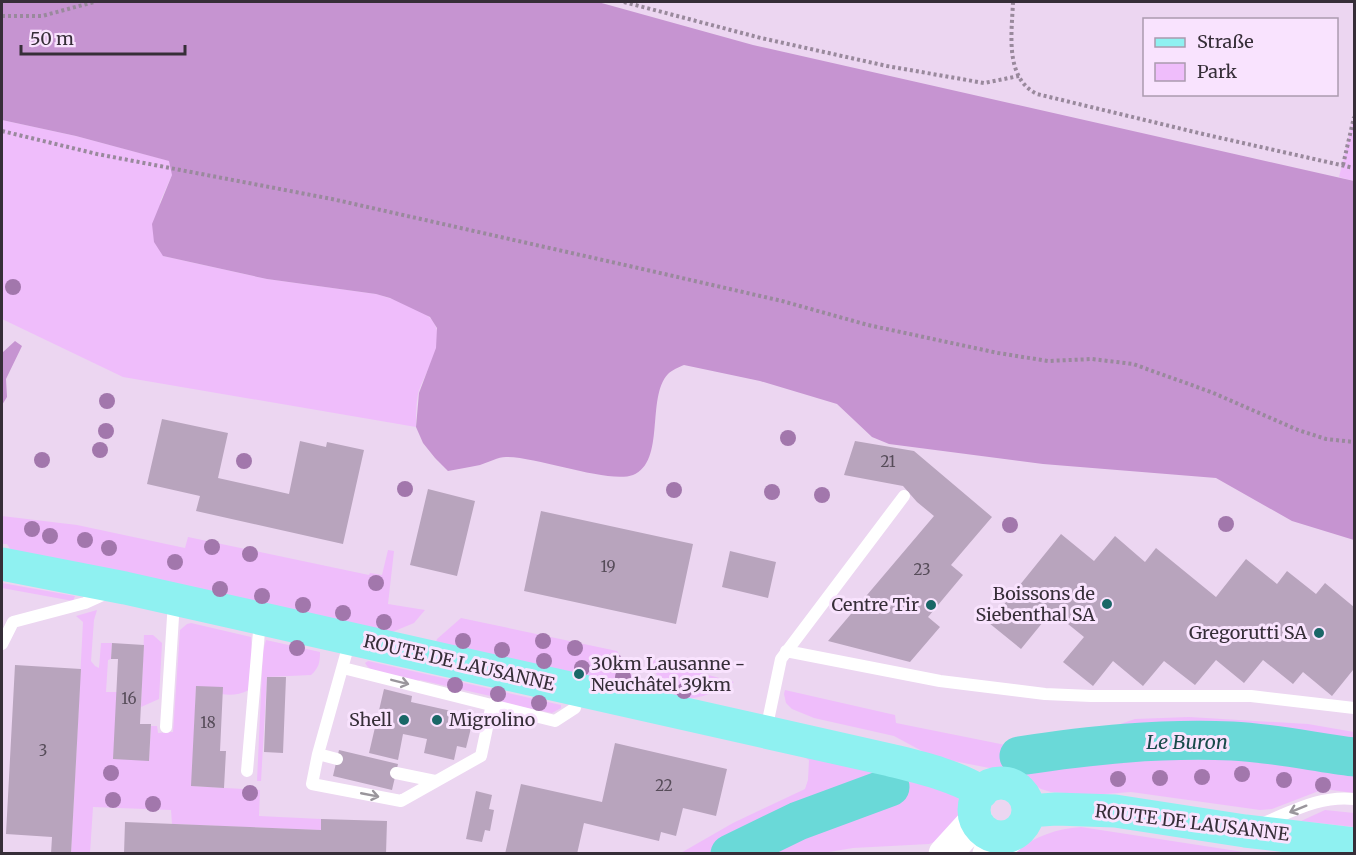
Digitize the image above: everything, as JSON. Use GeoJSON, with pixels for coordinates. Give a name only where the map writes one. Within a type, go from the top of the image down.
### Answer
{"type":"FeatureCollection","features":[{"type":"Feature","properties":{"kind":"main road","name":"ROUTE DE LAUSANNE"},"geometry":{"type":"LineString","coordinates":[[2,564],[125,588],[260,619],[346,653],[578,690],[941,773],[962,780],[979,806]]}},
{"type":"Feature","properties":{"kind":"main road"},"geometry":{"type":"LineString","coordinates":[[945,854],[979,806],[997,784],[1014,787],[1026,800],[1009,834],[1000,837],[990,835],[982,829],[979,806]]}},
{"type":"Feature","properties":{"kind":"main road","name":"ROUTE DE LAUSANNE"},"geometry":{"type":"LineString","coordinates":[[1009,834],[1056,809],[1115,811],[1245,831],[1354,844]]}},
{"type":"Feature","properties":{"kind":"lane"},"geometry":{"type":"LineString","coordinates":[[766,732],[781,659],[904,496]]}},
{"type":"Feature","properties":{"kind":"lane"},"geometry":{"type":"LineString","coordinates":[[2,644],[13,622],[85,603],[97,596],[125,588]]}},
{"type":"Feature","properties":{"kind":"lane"},"geometry":{"type":"LineString","coordinates":[[166,727],[174,600]]}},
{"type":"Feature","properties":{"kind":"lane"},"geometry":{"type":"LineString","coordinates":[[247,771],[260,619]]}},
{"type":"Feature","properties":{"kind":"lane"},"geometry":{"type":"LineString","coordinates":[[786,651],[940,681],[1046,694],[1251,696],[1354,708]]}},
{"type":"Feature","properties":{"kind":"lane"},"geometry":{"type":"LineString","coordinates":[[492,704],[482,756],[401,801],[312,784],[346,653],[492,704],[555,721],[575,708],[578,690]]}},
{"type":"Feature","properties":{"kind":"lane"},"geometry":{"type":"LineString","coordinates":[[318,754],[337,759]]}},
{"type":"Feature","properties":{"kind":"lane"},"geometry":{"type":"LineString","coordinates":[[396,773],[435,782]]}},
{"type":"Feature","properties":{"kind":"lane"},"geometry":{"type":"LineString","coordinates":[[1245,831],[1319,801],[1354,799]]}},
{"type":"Feature","properties":{"kind":"path"},"geometry":{"type":"LineString","coordinates":[[2,15],[42,16],[94,2]]}},
{"type":"Feature","properties":{"kind":"path"},"geometry":{"type":"LineString","coordinates":[[624,2],[761,38],[887,66],[984,83],[1019,76]]}},
{"type":"Feature","properties":{"kind":"path"},"geometry":{"type":"LineString","coordinates":[[1013,2],[1014,63],[1026,88],[1037,94],[1354,168]]}},
{"type":"Feature","properties":{"kind":"path"},"geometry":{"type":"LineString","coordinates":[[1343,165],[1354,117]]}},
{"type":"Feature","properties":{"kind":"path"},"geometry":{"type":"LineString","coordinates":[[2,131],[97,154],[332,200],[440,224],[771,299],[868,325],[998,353],[1048,361],[1092,359],[1133,364],[1211,392],[1298,430],[1326,439],[1354,442]]}},
{"type":"Feature","properties":{"kind":"green space"},"geometry":{"type":"Polygon","coordinates":[[[1354,117],[1354,181],[1339,177],[1354,117]]]}},
{"type":"Feature","properties":{"kind":"green space"},"geometry":{"type":"Polygon","coordinates":[[[2,120],[76,136],[170,161],[172,175],[160,202],[163,256],[267,279],[376,294],[427,315],[436,327],[438,336],[434,356],[418,394],[416,427],[123,377],[2,319],[2,120]]]}},
{"type":"Feature","properties":{"kind":"green space"},"geometry":{"type":"Polygon","coordinates":[[[2,516],[77,525],[185,548],[188,537],[369,575],[370,573],[382,575],[388,550],[394,551],[388,604],[425,610],[414,623],[385,635],[14,555],[7,544],[2,544],[2,516]]]}},
{"type":"Feature","properties":{"kind":"green space"},"geometry":{"type":"Polygon","coordinates":[[[2,583],[75,596],[73,601],[2,588],[2,583]]]}},
{"type":"Feature","properties":{"kind":"green space"},"geometry":{"type":"Polygon","coordinates":[[[97,610],[94,620],[91,661],[99,668],[101,643],[112,643],[111,659],[108,660],[106,692],[117,692],[149,761],[151,726],[157,726],[158,733],[173,732],[180,630],[191,623],[251,637],[253,677],[249,690],[228,695],[196,687],[192,786],[260,790],[259,816],[321,819],[321,830],[172,824],[171,810],[93,807],[90,853],[71,854],[83,622],[76,616],[97,610]]]}},
{"type":"Feature","properties":{"kind":"green space"},"geometry":{"type":"Polygon","coordinates":[[[461,618],[617,651],[640,688],[435,646],[437,639],[461,618]]]}},
{"type":"Feature","properties":{"kind":"green space"},"geometry":{"type":"Polygon","coordinates":[[[144,635],[153,635],[162,643],[159,699],[141,707],[144,635]]]}},
{"type":"Feature","properties":{"kind":"green space"},"geometry":{"type":"Polygon","coordinates":[[[266,640],[320,652],[320,656],[317,667],[311,675],[267,677],[261,781],[257,781],[263,651],[266,640]]]}},
{"type":"Feature","properties":{"kind":"green space"},"geometry":{"type":"Polygon","coordinates":[[[650,659],[734,682],[703,696],[683,698],[669,691],[659,678],[650,659]]]}},
{"type":"Feature","properties":{"kind":"green space"},"geometry":{"type":"Polygon","coordinates":[[[368,661],[561,705],[561,708],[552,713],[503,703],[499,698],[420,680],[414,683],[393,679],[374,672],[365,663],[368,661]]]}},
{"type":"Feature","properties":{"kind":"green space"},"geometry":{"type":"Polygon","coordinates":[[[785,690],[895,715],[896,723],[1020,748],[1088,735],[1135,719],[1189,717],[1308,724],[1354,732],[1354,793],[1324,789],[1272,809],[1260,810],[1131,792],[1093,795],[1051,792],[1041,789],[1015,773],[933,757],[894,736],[814,718],[792,709],[786,703],[785,690]]]}},
{"type":"Feature","properties":{"kind":"green space"},"geometry":{"type":"Polygon","coordinates":[[[799,754],[908,776],[958,797],[964,808],[963,819],[948,837],[929,844],[853,848],[817,854],[679,854],[733,823],[805,789],[809,760],[799,754]]]}},
{"type":"Feature","properties":{"kind":"green space"},"geometry":{"type":"Polygon","coordinates":[[[1325,810],[1354,813],[1354,827],[1301,821],[1325,810]]]}},
{"type":"Feature","properties":{"kind":"green space"},"geometry":{"type":"Polygon","coordinates":[[[1081,827],[1250,853],[1010,854],[1044,835],[1081,827]]]}},
{"type":"Feature","properties":{"kind":"shaded area"},"geometry":{"type":"Polygon","coordinates":[[[2,2],[598,2],[753,45],[1354,181],[1354,540],[1292,521],[1216,478],[1043,464],[889,444],[872,437],[837,404],[760,381],[684,365],[668,374],[662,384],[649,457],[643,468],[633,475],[608,476],[506,457],[448,471],[423,443],[416,427],[419,393],[436,348],[437,328],[430,317],[390,298],[376,294],[267,279],[163,256],[154,242],[152,224],[172,175],[169,161],[76,136],[2,120],[2,2]]]}},
{"type":"Feature","properties":{"kind":"shaded area"},"geometry":{"type":"Polygon","coordinates":[[[15,341],[22,346],[6,379],[7,397],[2,405],[2,353],[15,341]]]}},
{"type":"Feature","properties":{"kind":"building"},"geometry":{"type":"Polygon","coordinates":[[[162,419],[228,433],[218,478],[289,494],[300,441],[326,447],[327,442],[364,450],[343,544],[196,511],[200,496],[147,484],[162,419]]]}},
{"type":"Feature","properties":{"kind":"building"},"geometry":{"type":"Polygon","coordinates":[[[855,441],[914,451],[992,517],[951,565],[963,575],[928,617],[940,627],[910,662],[828,641],[934,516],[903,486],[844,475],[855,441]]]}},
{"type":"Feature","properties":{"kind":"building"},"geometry":{"type":"Polygon","coordinates":[[[428,489],[475,501],[457,576],[410,565],[428,489]]]}},
{"type":"Feature","properties":{"kind":"building"},"geometry":{"type":"Polygon","coordinates":[[[541,511],[693,544],[676,624],[524,591],[541,511]]]}},
{"type":"Feature","properties":{"kind":"building"},"geometry":{"type":"Polygon","coordinates":[[[1061,534],[1094,561],[1115,536],[1145,562],[1156,548],[1216,597],[1246,559],[1277,584],[1287,571],[1316,594],[1325,583],[1354,607],[1354,671],[1332,696],[1303,672],[1293,684],[1263,660],[1244,683],[1216,660],[1195,685],[1164,661],[1143,686],[1113,661],[1093,686],[1063,662],[1084,637],[1052,611],[1021,649],[989,623],[1061,534]]]}},
{"type":"Feature","properties":{"kind":"building"},"geometry":{"type":"Polygon","coordinates":[[[730,551],[776,562],[768,598],[722,587],[730,551]]]}},
{"type":"Feature","properties":{"kind":"building"},"geometry":{"type":"Polygon","coordinates":[[[112,643],[144,645],[140,724],[151,724],[149,761],[113,759],[118,659],[111,659],[112,643]]]}},
{"type":"Feature","properties":{"kind":"building"},"geometry":{"type":"Polygon","coordinates":[[[15,665],[81,669],[71,854],[51,854],[52,837],[6,834],[15,665]]]}},
{"type":"Feature","properties":{"kind":"building"},"geometry":{"type":"Polygon","coordinates":[[[267,677],[286,677],[283,753],[264,752],[267,677]]]}},
{"type":"Feature","properties":{"kind":"building"},"geometry":{"type":"Polygon","coordinates":[[[196,686],[223,687],[220,751],[226,751],[224,788],[191,786],[196,686]]]}},
{"type":"Feature","properties":{"kind":"building","name":"Shell"},"geometry":{"type":"Polygon","coordinates":[[[384,689],[412,696],[411,702],[474,716],[466,748],[457,746],[454,760],[424,753],[427,739],[403,734],[398,760],[369,753],[384,689]]]}},
{"type":"Feature","properties":{"kind":"building"},"geometry":{"type":"Polygon","coordinates":[[[615,743],[727,769],[716,816],[683,808],[676,836],[661,832],[659,841],[584,823],[577,854],[505,854],[521,784],[602,802],[615,743]]]}},
{"type":"Feature","properties":{"kind":"building"},"geometry":{"type":"Polygon","coordinates":[[[339,750],[398,764],[392,790],[333,776],[339,750]]]}},
{"type":"Feature","properties":{"kind":"building"},"geometry":{"type":"Polygon","coordinates":[[[476,791],[492,795],[489,809],[494,810],[490,831],[485,830],[482,842],[466,839],[476,791]]]}},
{"type":"Feature","properties":{"kind":"building"},"geometry":{"type":"Polygon","coordinates":[[[321,819],[387,821],[386,854],[124,854],[125,822],[321,830],[321,819]]]}},
{"type":"Feature","properties":{"kind":"waterway","name":"Le Buron"},"geometry":{"type":"LineString","coordinates":[[1019,756],[1125,743],[1205,740],[1263,744],[1354,757]]}},
{"type":"Feature","properties":{"kind":"waterway","name":"Le Buron"},"geometry":{"type":"LineString","coordinates":[[730,854],[798,821],[890,787]]}},
{"type":"Feature","properties":{"kind":"place","name":"Boissons de Siebenthal SA"},"geometry":{"type":"Point","coordinates":[1107,604]}},
{"type":"Feature","properties":{"kind":"place","name":"Centre Tir"},"geometry":{"type":"Point","coordinates":[931,605]}},
{"type":"Feature","properties":{"kind":"place","name":"Gregorutti SA"},"geometry":{"type":"Point","coordinates":[1319,633]}},
{"type":"Feature","properties":{"kind":"place","name":"30km Lausanne - Neuchâtel 39km"},"geometry":{"type":"Point","coordinates":[579,674]}},
{"type":"Feature","properties":{"kind":"place","name":"Shell"},"geometry":{"type":"Point","coordinates":[404,720]}},
{"type":"Feature","properties":{"kind":"place","name":"Migrolino"},"geometry":{"type":"Point","coordinates":[437,720]}}]}
